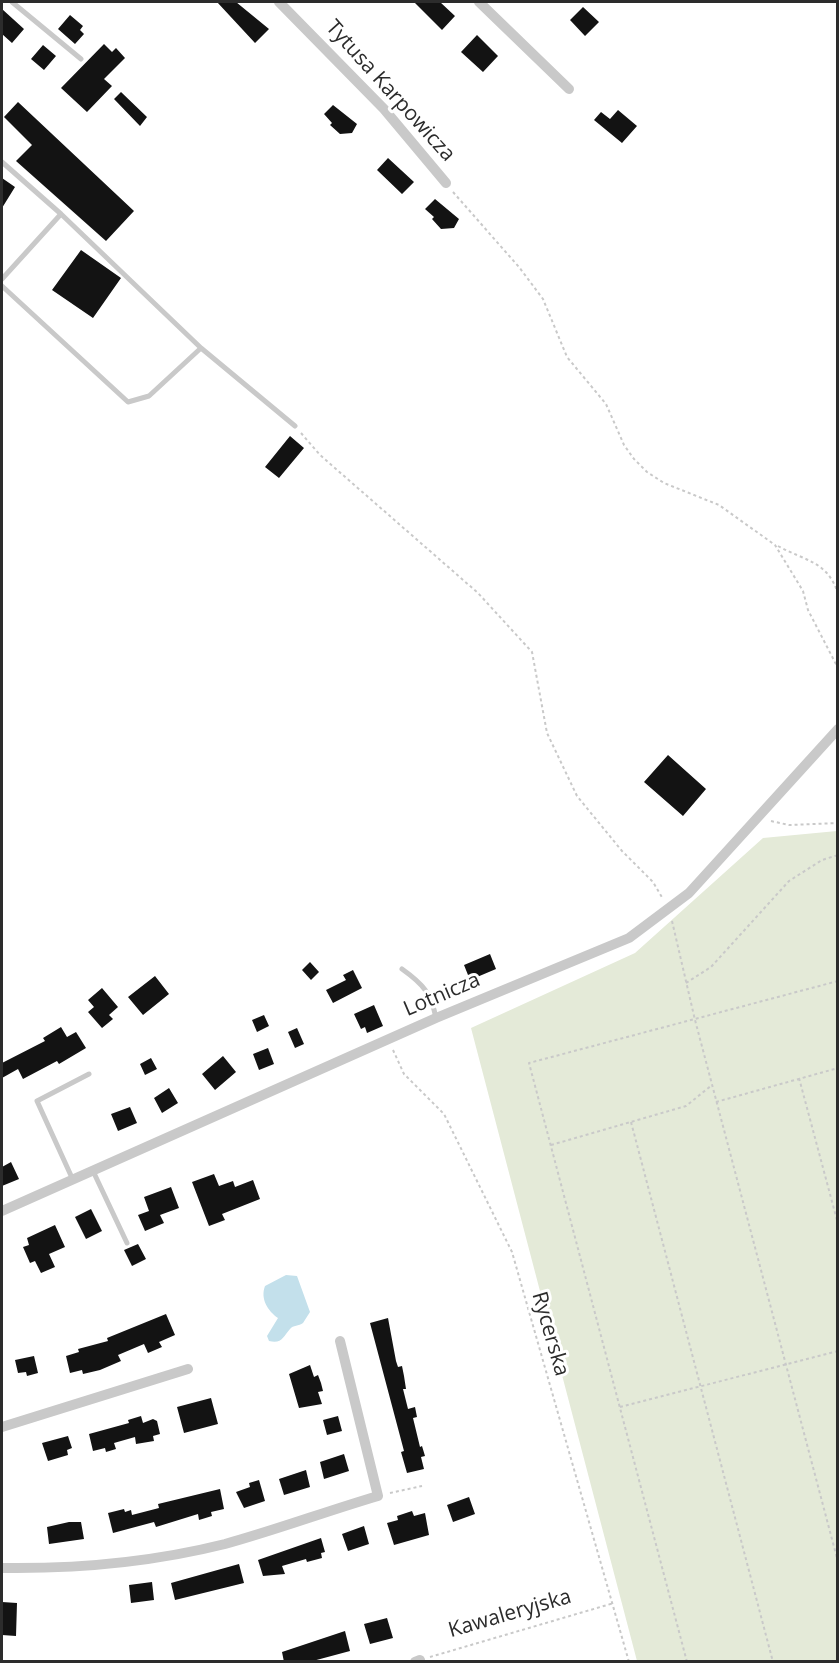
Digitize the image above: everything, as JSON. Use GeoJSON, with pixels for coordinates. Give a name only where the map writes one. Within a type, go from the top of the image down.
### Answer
{"type":"FeatureCollection","features":[{"type":"Feature","properties":{"kind":"street","name":"Tytusa Karpowicza"},"geometry":{"type":"LineString","coordinates":[[279,2],[384,109],[446,183]]}},
{"type":"Feature","properties":{"kind":"street"},"geometry":{"type":"LineString","coordinates":[[479,2],[569,89]]}},
{"type":"Feature","properties":{"kind":"street","name":"Lotnicza"},"geometry":{"type":"LineString","coordinates":[[2,1211],[436,1018],[629,938],[669,911],[711,871],[837,729]]}},
{"type":"Feature","properties":{"kind":"street"},"geometry":{"type":"LineString","coordinates":[[2,1568],[31,1569],[123,1561],[225,1544],[378,1496],[340,1341]]}},
{"type":"Feature","properties":{"kind":"street"},"geometry":{"type":"LineString","coordinates":[[2,1427],[188,1369]]}},
{"type":"Feature","properties":{"kind":"lane"},"geometry":{"type":"LineString","coordinates":[[12,2],[81,59]]}},
{"type":"Feature","properties":{"kind":"lane"},"geometry":{"type":"LineString","coordinates":[[2,162],[61,214],[201,348],[295,426]]}},
{"type":"Feature","properties":{"kind":"lane"},"geometry":{"type":"LineString","coordinates":[[2,279],[61,214]]}},
{"type":"Feature","properties":{"kind":"lane"},"geometry":{"type":"LineString","coordinates":[[2,286],[128,402],[149,396],[201,348]]}},
{"type":"Feature","properties":{"kind":"lane"},"geometry":{"type":"LineString","coordinates":[[402,969],[416,979],[432,998],[436,1018]]}},
{"type":"Feature","properties":{"kind":"lane"},"geometry":{"type":"LineString","coordinates":[[73,1180],[37,1101],[89,1074]]}},
{"type":"Feature","properties":{"kind":"lane"},"geometry":{"type":"LineString","coordinates":[[93,1171],[127,1242]]}},
{"type":"Feature","properties":{"kind":"path"},"geometry":{"type":"LineString","coordinates":[[446,183],[519,267],[543,299],[567,357],[606,404],[634,459],[647,472],[664,483],[719,505],[775,545],[812,562],[830,574],[837,594]]}},
{"type":"Feature","properties":{"kind":"path"},"geometry":{"type":"LineString","coordinates":[[295,426],[320,455],[478,593],[532,652],[547,733],[577,796],[622,851],[652,882],[669,911],[716,1102],[837,1562]]}},
{"type":"Feature","properties":{"kind":"path"},"geometry":{"type":"LineString","coordinates":[[775,545],[803,591],[808,610],[837,668]]}},
{"type":"Feature","properties":{"kind":"path"},"geometry":{"type":"LineString","coordinates":[[760,816],[789,825],[837,823]]}},
{"type":"Feature","properties":{"kind":"path"},"geometry":{"type":"LineString","coordinates":[[686,983],[711,967],[789,881],[822,860],[837,855]]}},
{"type":"Feature","properties":{"kind":"path"},"geometry":{"type":"LineString","coordinates":[[687,1662],[529,1063],[837,981]]}},
{"type":"Feature","properties":{"kind":"path","name":"Rycerska"},"geometry":{"type":"LineString","coordinates":[[389,1040],[404,1074],[444,1114],[512,1252],[629,1662]]}},
{"type":"Feature","properties":{"kind":"path"},"geometry":{"type":"LineString","coordinates":[[716,1102],[837,1068]]}},
{"type":"Feature","properties":{"kind":"path"},"geometry":{"type":"LineString","coordinates":[[800,1078],[837,1224]]}},
{"type":"Feature","properties":{"kind":"path"},"geometry":{"type":"LineString","coordinates":[[551,1145],[686,1106],[712,1085]]}},
{"type":"Feature","properties":{"kind":"path"},"geometry":{"type":"LineString","coordinates":[[631,1122],[773,1662]]}},
{"type":"Feature","properties":{"kind":"path"},"geometry":{"type":"LineString","coordinates":[[620,1407],[837,1351]]}},
{"type":"Feature","properties":{"kind":"path"},"geometry":{"type":"LineString","coordinates":[[378,1496],[422,1486]]}},
{"type":"Feature","properties":{"kind":"path","name":"Kawaleryjska"},"geometry":{"type":"LineString","coordinates":[[418,1661],[614,1603]]}},
{"type":"Feature","properties":{"kind":"green space"},"geometry":{"type":"Polygon","coordinates":[[[837,831],[837,1661],[637,1661],[471,1028],[635,953],[763,838],[837,831]]]}},
{"type":"Feature","properties":{"kind":"water"},"geometry":{"type":"Polygon","coordinates":[[[286,1275],[297,1276],[310,1312],[303,1323],[291,1328],[282,1339],[277,1342],[269,1341],[267,1336],[278,1318],[266,1304],[265,1286],[286,1275]]]}},
{"type":"Feature","properties":{"kind":"building"},"geometry":{"type":"Polygon","coordinates":[[[217,2],[236,2],[269,29],[255,43],[217,2]]]}},
{"type":"Feature","properties":{"kind":"building"},"geometry":{"type":"Polygon","coordinates":[[[414,2],[440,2],[455,16],[442,30],[414,2]]]}},
{"type":"Feature","properties":{"kind":"building"},"geometry":{"type":"Polygon","coordinates":[[[583,7],[599,22],[585,36],[570,20],[583,7]]]}},
{"type":"Feature","properties":{"kind":"building"},"geometry":{"type":"Polygon","coordinates":[[[2,9],[24,29],[12,43],[2,34],[2,9]]]}},
{"type":"Feature","properties":{"kind":"building"},"geometry":{"type":"Polygon","coordinates":[[[70,15],[83,26],[80,30],[84,34],[75,44],[58,29],[70,15]]]}},
{"type":"Feature","properties":{"kind":"building"},"geometry":{"type":"Polygon","coordinates":[[[477,35],[498,56],[483,72],[461,52],[477,35]]]}},
{"type":"Feature","properties":{"kind":"building"},"geometry":{"type":"Polygon","coordinates":[[[104,44],[112,52],[116,48],[125,58],[104,79],[112,86],[87,112],[61,88],[104,44]]]}},
{"type":"Feature","properties":{"kind":"building"},"geometry":{"type":"Polygon","coordinates":[[[43,45],[56,56],[44,70],[31,59],[43,45]]]}},
{"type":"Feature","properties":{"kind":"building"},"geometry":{"type":"Polygon","coordinates":[[[121,92],[147,117],[140,126],[114,99],[121,92]]]}},
{"type":"Feature","properties":{"kind":"building"},"geometry":{"type":"Polygon","coordinates":[[[18,102],[134,211],[106,241],[16,161],[32,145],[4,117],[18,102]]]}},
{"type":"Feature","properties":{"kind":"building"},"geometry":{"type":"Polygon","coordinates":[[[333,105],[357,124],[352,133],[340,134],[330,125],[332,123],[324,114],[333,105]]]}},
{"type":"Feature","properties":{"kind":"building"},"geometry":{"type":"Polygon","coordinates":[[[618,110],[637,126],[622,143],[594,120],[601,112],[610,119],[618,110]]]}},
{"type":"Feature","properties":{"kind":"building"},"geometry":{"type":"Polygon","coordinates":[[[388,158],[414,182],[402,194],[377,170],[388,158]]]}},
{"type":"Feature","properties":{"kind":"building"},"geometry":{"type":"Polygon","coordinates":[[[2,178],[15,187],[2,208],[2,178]]]}},
{"type":"Feature","properties":{"kind":"building"},"geometry":{"type":"Polygon","coordinates":[[[435,199],[459,219],[454,228],[441,229],[432,219],[434,217],[425,209],[435,199]]]}},
{"type":"Feature","properties":{"kind":"building"},"geometry":{"type":"Polygon","coordinates":[[[81,250],[121,278],[93,318],[52,290],[81,250]]]}},
{"type":"Feature","properties":{"kind":"building"},"geometry":{"type":"Polygon","coordinates":[[[290,436],[304,448],[279,478],[265,467],[290,436]]]}},
{"type":"Feature","properties":{"kind":"building"},"geometry":{"type":"Polygon","coordinates":[[[668,755],[706,789],[683,816],[644,782],[668,755]]]}},
{"type":"Feature","properties":{"kind":"building"},"geometry":{"type":"Polygon","coordinates":[[[490,954],[496,969],[470,980],[464,965],[490,954]]]}},
{"type":"Feature","properties":{"kind":"building"},"geometry":{"type":"Polygon","coordinates":[[[310,962],[319,972],[311,980],[302,970],[310,962]]]}},
{"type":"Feature","properties":{"kind":"building"},"geometry":{"type":"Polygon","coordinates":[[[353,970],[362,988],[333,1003],[326,990],[346,980],[343,975],[353,970]]]}},
{"type":"Feature","properties":{"kind":"building"},"geometry":{"type":"Polygon","coordinates":[[[155,976],[169,994],[143,1015],[128,997],[155,976]]]}},
{"type":"Feature","properties":{"kind":"building"},"geometry":{"type":"Polygon","coordinates":[[[102,988],[118,1007],[109,1015],[113,1019],[102,1028],[88,1012],[94,1007],[88,1000],[102,988]]]}},
{"type":"Feature","properties":{"kind":"building"},"geometry":{"type":"Polygon","coordinates":[[[374,1005],[383,1026],[367,1033],[365,1027],[361,1029],[354,1014],[374,1005]]]}},
{"type":"Feature","properties":{"kind":"building"},"geometry":{"type":"Polygon","coordinates":[[[264,1015],[269,1026],[257,1032],[252,1020],[264,1015]]]}},
{"type":"Feature","properties":{"kind":"building"},"geometry":{"type":"Polygon","coordinates":[[[61,1027],[67,1037],[76,1032],[86,1048],[59,1064],[57,1061],[23,1079],[18,1069],[2,1078],[2,1063],[45,1041],[43,1038],[61,1027]]]}},
{"type":"Feature","properties":{"kind":"building"},"geometry":{"type":"Polygon","coordinates":[[[297,1028],[304,1044],[295,1048],[288,1032],[297,1028]]]}},
{"type":"Feature","properties":{"kind":"building"},"geometry":{"type":"Polygon","coordinates":[[[268,1048],[274,1064],[259,1070],[253,1054],[268,1048]]]}},
{"type":"Feature","properties":{"kind":"building"},"geometry":{"type":"Polygon","coordinates":[[[223,1056],[236,1072],[215,1090],[202,1074],[223,1056]]]}},
{"type":"Feature","properties":{"kind":"building"},"geometry":{"type":"Polygon","coordinates":[[[151,1058],[157,1069],[145,1075],[140,1064],[151,1058]]]}},
{"type":"Feature","properties":{"kind":"building"},"geometry":{"type":"Polygon","coordinates":[[[169,1088],[178,1103],[162,1113],[154,1098],[169,1088]]]}},
{"type":"Feature","properties":{"kind":"building"},"geometry":{"type":"Polygon","coordinates":[[[130,1107],[137,1123],[118,1131],[111,1114],[130,1107]]]}},
{"type":"Feature","properties":{"kind":"building"},"geometry":{"type":"Polygon","coordinates":[[[11,1162],[19,1179],[2,1186],[2,1167],[11,1162]]]}},
{"type":"Feature","properties":{"kind":"building"},"geometry":{"type":"Polygon","coordinates":[[[214,1174],[219,1186],[233,1181],[235,1187],[253,1180],[260,1199],[222,1214],[225,1220],[209,1226],[192,1182],[214,1174]]]}},
{"type":"Feature","properties":{"kind":"building"},"geometry":{"type":"Polygon","coordinates":[[[171,1187],[179,1208],[160,1215],[164,1223],[145,1231],[138,1215],[149,1211],[144,1197],[171,1187]]]}},
{"type":"Feature","properties":{"kind":"building"},"geometry":{"type":"Polygon","coordinates":[[[91,1209],[102,1231],[86,1239],[75,1217],[91,1209]]]}},
{"type":"Feature","properties":{"kind":"building"},"geometry":{"type":"Polygon","coordinates":[[[55,1225],[65,1247],[49,1254],[55,1267],[41,1273],[35,1261],[30,1263],[23,1247],[29,1245],[27,1238],[55,1225]]]}},
{"type":"Feature","properties":{"kind":"building"},"geometry":{"type":"Polygon","coordinates":[[[138,1244],[146,1259],[132,1266],[124,1250],[138,1244]]]}},
{"type":"Feature","properties":{"kind":"building"},"geometry":{"type":"Polygon","coordinates":[[[166,1314],[175,1335],[159,1342],[162,1347],[148,1353],[144,1344],[118,1355],[121,1361],[100,1370],[83,1374],[82,1370],[70,1373],[66,1356],[79,1352],[78,1349],[108,1341],[107,1338],[166,1314]]]}},
{"type":"Feature","properties":{"kind":"building"},"geometry":{"type":"Polygon","coordinates":[[[388,1318],[396,1361],[398,1367],[402,1366],[406,1389],[403,1389],[408,1409],[415,1407],[417,1417],[413,1418],[420,1447],[422,1446],[425,1456],[421,1457],[424,1469],[407,1473],[401,1452],[404,1451],[370,1323],[388,1318]]]}},
{"type":"Feature","properties":{"kind":"building"},"geometry":{"type":"Polygon","coordinates":[[[34,1356],[38,1373],[27,1376],[26,1372],[18,1373],[15,1360],[34,1356]]]}},
{"type":"Feature","properties":{"kind":"building"},"geometry":{"type":"Polygon","coordinates":[[[310,1365],[314,1377],[318,1375],[321,1383],[323,1391],[318,1392],[322,1404],[299,1408],[289,1374],[310,1365]]]}},
{"type":"Feature","properties":{"kind":"building"},"geometry":{"type":"Polygon","coordinates":[[[211,1398],[218,1424],[184,1433],[177,1407],[211,1398]]]}},
{"type":"Feature","properties":{"kind":"building"},"geometry":{"type":"Polygon","coordinates":[[[141,1416],[143,1423],[153,1419],[157,1421],[160,1434],[153,1436],[154,1441],[136,1444],[135,1437],[114,1443],[116,1449],[106,1452],[105,1448],[93,1451],[89,1434],[129,1423],[128,1420],[141,1416]]]}},
{"type":"Feature","properties":{"kind":"building"},"geometry":{"type":"Polygon","coordinates":[[[338,1416],[342,1431],[327,1435],[323,1420],[338,1416]]]}},
{"type":"Feature","properties":{"kind":"building"},"geometry":{"type":"Polygon","coordinates":[[[68,1436],[72,1448],[67,1450],[68,1455],[48,1461],[42,1443],[68,1436]]]}},
{"type":"Feature","properties":{"kind":"building"},"geometry":{"type":"Polygon","coordinates":[[[344,1454],[349,1471],[324,1479],[320,1462],[344,1454]]]}},
{"type":"Feature","properties":{"kind":"building"},"geometry":{"type":"Polygon","coordinates":[[[306,1470],[310,1487],[284,1495],[279,1479],[306,1470]]]}},
{"type":"Feature","properties":{"kind":"building"},"geometry":{"type":"Polygon","coordinates":[[[259,1480],[265,1501],[244,1508],[236,1492],[250,1487],[249,1483],[259,1480]]]}},
{"type":"Feature","properties":{"kind":"building"},"geometry":{"type":"Polygon","coordinates":[[[220,1489],[224,1509],[211,1512],[212,1516],[199,1520],[198,1514],[156,1527],[154,1522],[113,1533],[108,1513],[124,1509],[125,1512],[131,1510],[132,1515],[159,1508],[158,1504],[220,1489]]]}},
{"type":"Feature","properties":{"kind":"building"},"geometry":{"type":"Polygon","coordinates":[[[469,1497],[475,1514],[453,1522],[447,1505],[469,1497]]]}},
{"type":"Feature","properties":{"kind":"building"},"geometry":{"type":"Polygon","coordinates":[[[412,1511],[414,1516],[425,1513],[429,1535],[394,1545],[387,1523],[398,1520],[397,1516],[412,1511]]]}},
{"type":"Feature","properties":{"kind":"building"},"geometry":{"type":"Polygon","coordinates":[[[81,1522],[84,1539],[49,1544],[47,1527],[81,1522]]]}},
{"type":"Feature","properties":{"kind":"building"},"geometry":{"type":"Polygon","coordinates":[[[364,1526],[369,1544],[348,1551],[342,1534],[364,1526]]]}},
{"type":"Feature","properties":{"kind":"building"},"geometry":{"type":"Polygon","coordinates":[[[321,1538],[325,1552],[321,1553],[322,1558],[307,1562],[306,1559],[282,1566],[285,1574],[263,1576],[258,1560],[321,1538]]]}},
{"type":"Feature","properties":{"kind":"building"},"geometry":{"type":"Polygon","coordinates":[[[239,1564],[244,1583],[175,1600],[171,1583],[239,1564]]]}},
{"type":"Feature","properties":{"kind":"building"},"geometry":{"type":"Polygon","coordinates":[[[152,1582],[154,1600],[131,1603],[129,1585],[152,1582]]]}},
{"type":"Feature","properties":{"kind":"building"},"geometry":{"type":"Polygon","coordinates":[[[2,1602],[17,1603],[16,1636],[2,1635],[2,1602]]]}},
{"type":"Feature","properties":{"kind":"building"},"geometry":{"type":"Polygon","coordinates":[[[387,1618],[393,1638],[370,1644],[364,1624],[387,1618]]]}},
{"type":"Feature","properties":{"kind":"building"},"geometry":{"type":"Polygon","coordinates":[[[345,1631],[350,1651],[309,1662],[284,1662],[282,1652],[345,1631]]]}}]}
